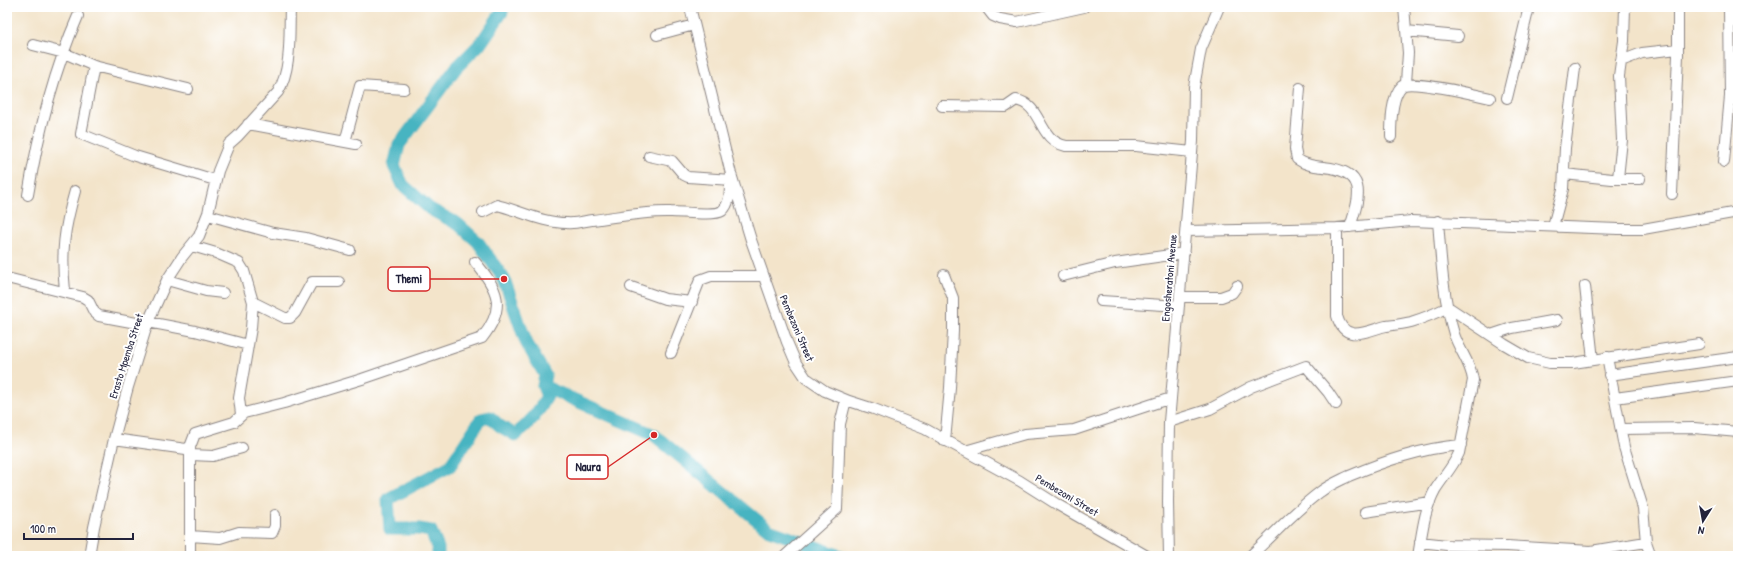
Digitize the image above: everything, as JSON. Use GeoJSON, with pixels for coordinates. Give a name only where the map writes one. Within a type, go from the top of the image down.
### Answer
{"type":"FeatureCollection","features":[{"type":"Feature","properties":{"kind":"street","name":"Erasto Mpemba Street"},"geometry":{"type":"LineString","coordinates":[[89,556],[114,439],[148,323],[167,280],[182,257],[192,246],[208,215],[215,180],[223,155],[229,144],[278,92],[282,85],[288,54],[290,7]]}},
{"type":"Feature","properties":{"kind":"street","name":"Pembezoni Street"},"geometry":{"type":"LineString","coordinates":[[690,7],[716,106],[731,177],[763,276],[796,363],[806,378],[825,391],[925,430],[1020,481],[1058,505],[1147,556]]}},
{"type":"Feature","properties":{"kind":"street"},"geometry":{"type":"LineString","coordinates":[[986,7],[993,16],[1000,19],[1017,22],[1084,7]]}},
{"type":"Feature","properties":{"kind":"street","name":"Engosheratoni Avenue"},"geometry":{"type":"LineString","coordinates":[[1169,556],[1169,422],[1192,152],[1194,87],[1201,49],[1219,7]]}},
{"type":"Feature","properties":{"kind":"street"},"geometry":{"type":"LineString","coordinates":[[1404,7],[1408,53],[1406,83]]}},
{"type":"Feature","properties":{"kind":"street"},"geometry":{"type":"LineString","coordinates":[[1507,98],[1529,7]]}},
{"type":"Feature","properties":{"kind":"street"},"geometry":{"type":"LineString","coordinates":[[1618,178],[1622,140],[1619,76],[1625,7]]}},
{"type":"Feature","properties":{"kind":"street"},"geometry":{"type":"LineString","coordinates":[[1672,194],[1678,49],[1678,7]]}},
{"type":"Feature","properties":{"kind":"street"},"geometry":{"type":"LineString","coordinates":[[1724,162],[1730,96],[1729,7]]}},
{"type":"Feature","properties":{"kind":"street"},"geometry":{"type":"LineString","coordinates":[[28,195],[34,156],[47,101],[78,16]]}},
{"type":"Feature","properties":{"kind":"street"},"geometry":{"type":"LineString","coordinates":[[657,35],[694,25]]}},
{"type":"Feature","properties":{"kind":"street"},"geometry":{"type":"LineString","coordinates":[[1406,31],[1458,36]]}},
{"type":"Feature","properties":{"kind":"street"},"geometry":{"type":"LineString","coordinates":[[33,45],[64,54],[94,66],[188,89]]}},
{"type":"Feature","properties":{"kind":"street"},"geometry":{"type":"LineString","coordinates":[[1621,61],[1642,53],[1678,49]]}},
{"type":"Feature","properties":{"kind":"street"},"geometry":{"type":"LineString","coordinates":[[94,66],[81,134],[135,156],[215,180]]}},
{"type":"Feature","properties":{"kind":"street"},"geometry":{"type":"LineString","coordinates":[[1553,226],[1563,189],[1565,148],[1575,68]]}},
{"type":"Feature","properties":{"kind":"street"},"geometry":{"type":"LineString","coordinates":[[1391,137],[1392,111],[1401,86],[1406,83],[1490,98]]}},
{"type":"Feature","properties":{"kind":"street"},"geometry":{"type":"LineString","coordinates":[[248,124],[350,143],[360,86],[404,89]]}},
{"type":"Feature","properties":{"kind":"street"},"geometry":{"type":"LineString","coordinates":[[1300,88],[1295,149],[1297,159],[1302,164],[1330,167],[1347,172],[1355,180],[1359,191],[1357,206],[1350,227]]}},
{"type":"Feature","properties":{"kind":"street"},"geometry":{"type":"LineString","coordinates":[[942,106],[1006,107],[1016,100],[1022,101],[1029,106],[1047,134],[1057,144],[1066,146],[1136,146],[1192,152]]}},
{"type":"Feature","properties":{"kind":"street"},"geometry":{"type":"LineString","coordinates":[[483,212],[497,205],[537,219],[568,224],[653,212],[695,212],[708,215],[717,213],[726,205],[730,196],[731,177],[688,177],[684,175],[672,161],[649,156]]}},
{"type":"Feature","properties":{"kind":"street"},"geometry":{"type":"LineString","coordinates":[[1564,174],[1640,179]]}},
{"type":"Feature","properties":{"kind":"street"},"geometry":{"type":"LineString","coordinates":[[65,291],[62,252],[67,220],[75,191]]}},
{"type":"Feature","properties":{"kind":"street"},"geometry":{"type":"LineString","coordinates":[[1186,231],[1338,228],[1411,221],[1618,230],[1643,229],[1738,212]]}},
{"type":"Feature","properties":{"kind":"street"},"geometry":{"type":"LineString","coordinates":[[208,215],[273,233],[306,238],[350,250]]}},
{"type":"Feature","properties":{"kind":"street"},"geometry":{"type":"LineString","coordinates":[[1418,556],[1423,527],[1430,502],[1436,489],[1454,464],[1461,445],[1473,380],[1472,372],[1455,335],[1448,307],[1438,221]]}},
{"type":"Feature","properties":{"kind":"street"},"geometry":{"type":"LineString","coordinates":[[1338,228],[1337,316],[1339,324],[1344,329],[1352,333],[1369,332],[1384,326],[1410,322],[1448,307]]}},
{"type":"Feature","properties":{"kind":"street"},"geometry":{"type":"LineString","coordinates":[[192,246],[216,253],[239,264],[244,271],[253,302],[248,345],[239,398],[241,414]]}},
{"type":"Feature","properties":{"kind":"street"},"geometry":{"type":"LineString","coordinates":[[1063,276],[1130,260],[1184,252]]}},
{"type":"Feature","properties":{"kind":"street"},"geometry":{"type":"LineString","coordinates":[[190,556],[190,451],[195,434],[234,422],[241,414],[284,403],[362,379],[482,338],[491,322],[498,302],[490,279],[475,262]]}},
{"type":"Feature","properties":{"kind":"street"},"geometry":{"type":"LineString","coordinates":[[944,275],[953,298],[953,318],[950,388],[944,441]]}},
{"type":"Feature","properties":{"kind":"street"},"geometry":{"type":"LineString","coordinates":[[671,353],[692,302],[696,286],[700,280],[705,277],[763,276]]}},
{"type":"Feature","properties":{"kind":"street"},"geometry":{"type":"LineString","coordinates":[[7,278],[65,291],[83,297],[88,300],[94,312],[100,316],[195,331],[248,345]]}},
{"type":"Feature","properties":{"kind":"street"},"geometry":{"type":"LineString","coordinates":[[167,280],[206,291],[222,293]]}},
{"type":"Feature","properties":{"kind":"street"},"geometry":{"type":"LineString","coordinates":[[253,302],[285,318],[290,318],[295,314],[312,282],[339,282]]}},
{"type":"Feature","properties":{"kind":"street"},"geometry":{"type":"LineString","coordinates":[[1101,301],[1179,301],[1221,298],[1232,293],[1237,286]]}},
{"type":"Feature","properties":{"kind":"street"},"geometry":{"type":"LineString","coordinates":[[1585,286],[1593,360]]}},
{"type":"Feature","properties":{"kind":"street"},"geometry":{"type":"LineString","coordinates":[[631,287],[666,299],[692,302]]}},
{"type":"Feature","properties":{"kind":"street"},"geometry":{"type":"LineString","coordinates":[[1448,307],[1528,358],[1550,363],[1573,363],[1699,344]]}},
{"type":"Feature","properties":{"kind":"street"},"geometry":{"type":"LineString","coordinates":[[1491,335],[1512,328],[1557,320]]}},
{"type":"Feature","properties":{"kind":"street"},"geometry":{"type":"LineString","coordinates":[[1607,357],[1624,447],[1643,508],[1646,542],[1651,556]]}},
{"type":"Feature","properties":{"kind":"street"},"geometry":{"type":"LineString","coordinates":[[1610,376],[1738,357]]}},
{"type":"Feature","properties":{"kind":"street"},"geometry":{"type":"LineString","coordinates":[[1169,422],[1210,409],[1251,387],[1306,366],[1336,404]]}},
{"type":"Feature","properties":{"kind":"street"},"geometry":{"type":"LineString","coordinates":[[1614,398],[1738,380]]}},
{"type":"Feature","properties":{"kind":"street"},"geometry":{"type":"LineString","coordinates":[[965,451],[1025,434],[1074,430],[1171,398]]}},
{"type":"Feature","properties":{"kind":"street"},"geometry":{"type":"LineString","coordinates":[[785,556],[837,509],[840,424],[846,400]]}},
{"type":"Feature","properties":{"kind":"street"},"geometry":{"type":"LineString","coordinates":[[1621,429],[1694,428],[1738,432]]}},
{"type":"Feature","properties":{"kind":"street"},"geometry":{"type":"LineString","coordinates":[[114,439],[186,449],[213,456],[242,448]]}},
{"type":"Feature","properties":{"kind":"street"},"geometry":{"type":"LineString","coordinates":[[1250,556],[1306,503],[1334,483],[1371,466],[1390,460],[1444,446],[1461,445]]}},
{"type":"Feature","properties":{"kind":"street"},"geometry":{"type":"LineString","coordinates":[[1365,512],[1430,502]]}},
{"type":"Feature","properties":{"kind":"street"},"geometry":{"type":"LineString","coordinates":[[190,536],[220,538],[239,532],[272,533],[275,526],[275,515]]}},
{"type":"Feature","properties":{"kind":"street"},"geometry":{"type":"LineString","coordinates":[[1420,542],[1447,545],[1507,546],[1591,552],[1646,542]]}},
{"type":"Feature","properties":{"kind":"waterway"},"geometry":{"type":"LineString","coordinates":[[438,556],[438,548],[431,531],[419,529],[390,529],[388,499],[450,466],[481,419],[490,417],[500,426],[515,435],[533,417],[547,396],[543,386],[545,375],[526,342],[504,279],[478,242],[458,224],[430,209],[403,185],[394,166],[399,145],[456,68],[481,43],[502,12],[502,7]]}},
{"type":"Feature","properties":{"kind":"waterway"},"geometry":{"type":"LineString","coordinates":[[543,386],[654,435],[769,530],[841,556]]}},
{"type":"Feature","properties":{"kind":"place","name":"Themi"},"geometry":{"type":"Point","coordinates":[504,279]}},
{"type":"Feature","properties":{"kind":"place","name":"Naura"},"geometry":{"type":"Point","coordinates":[654,435]}}]}
